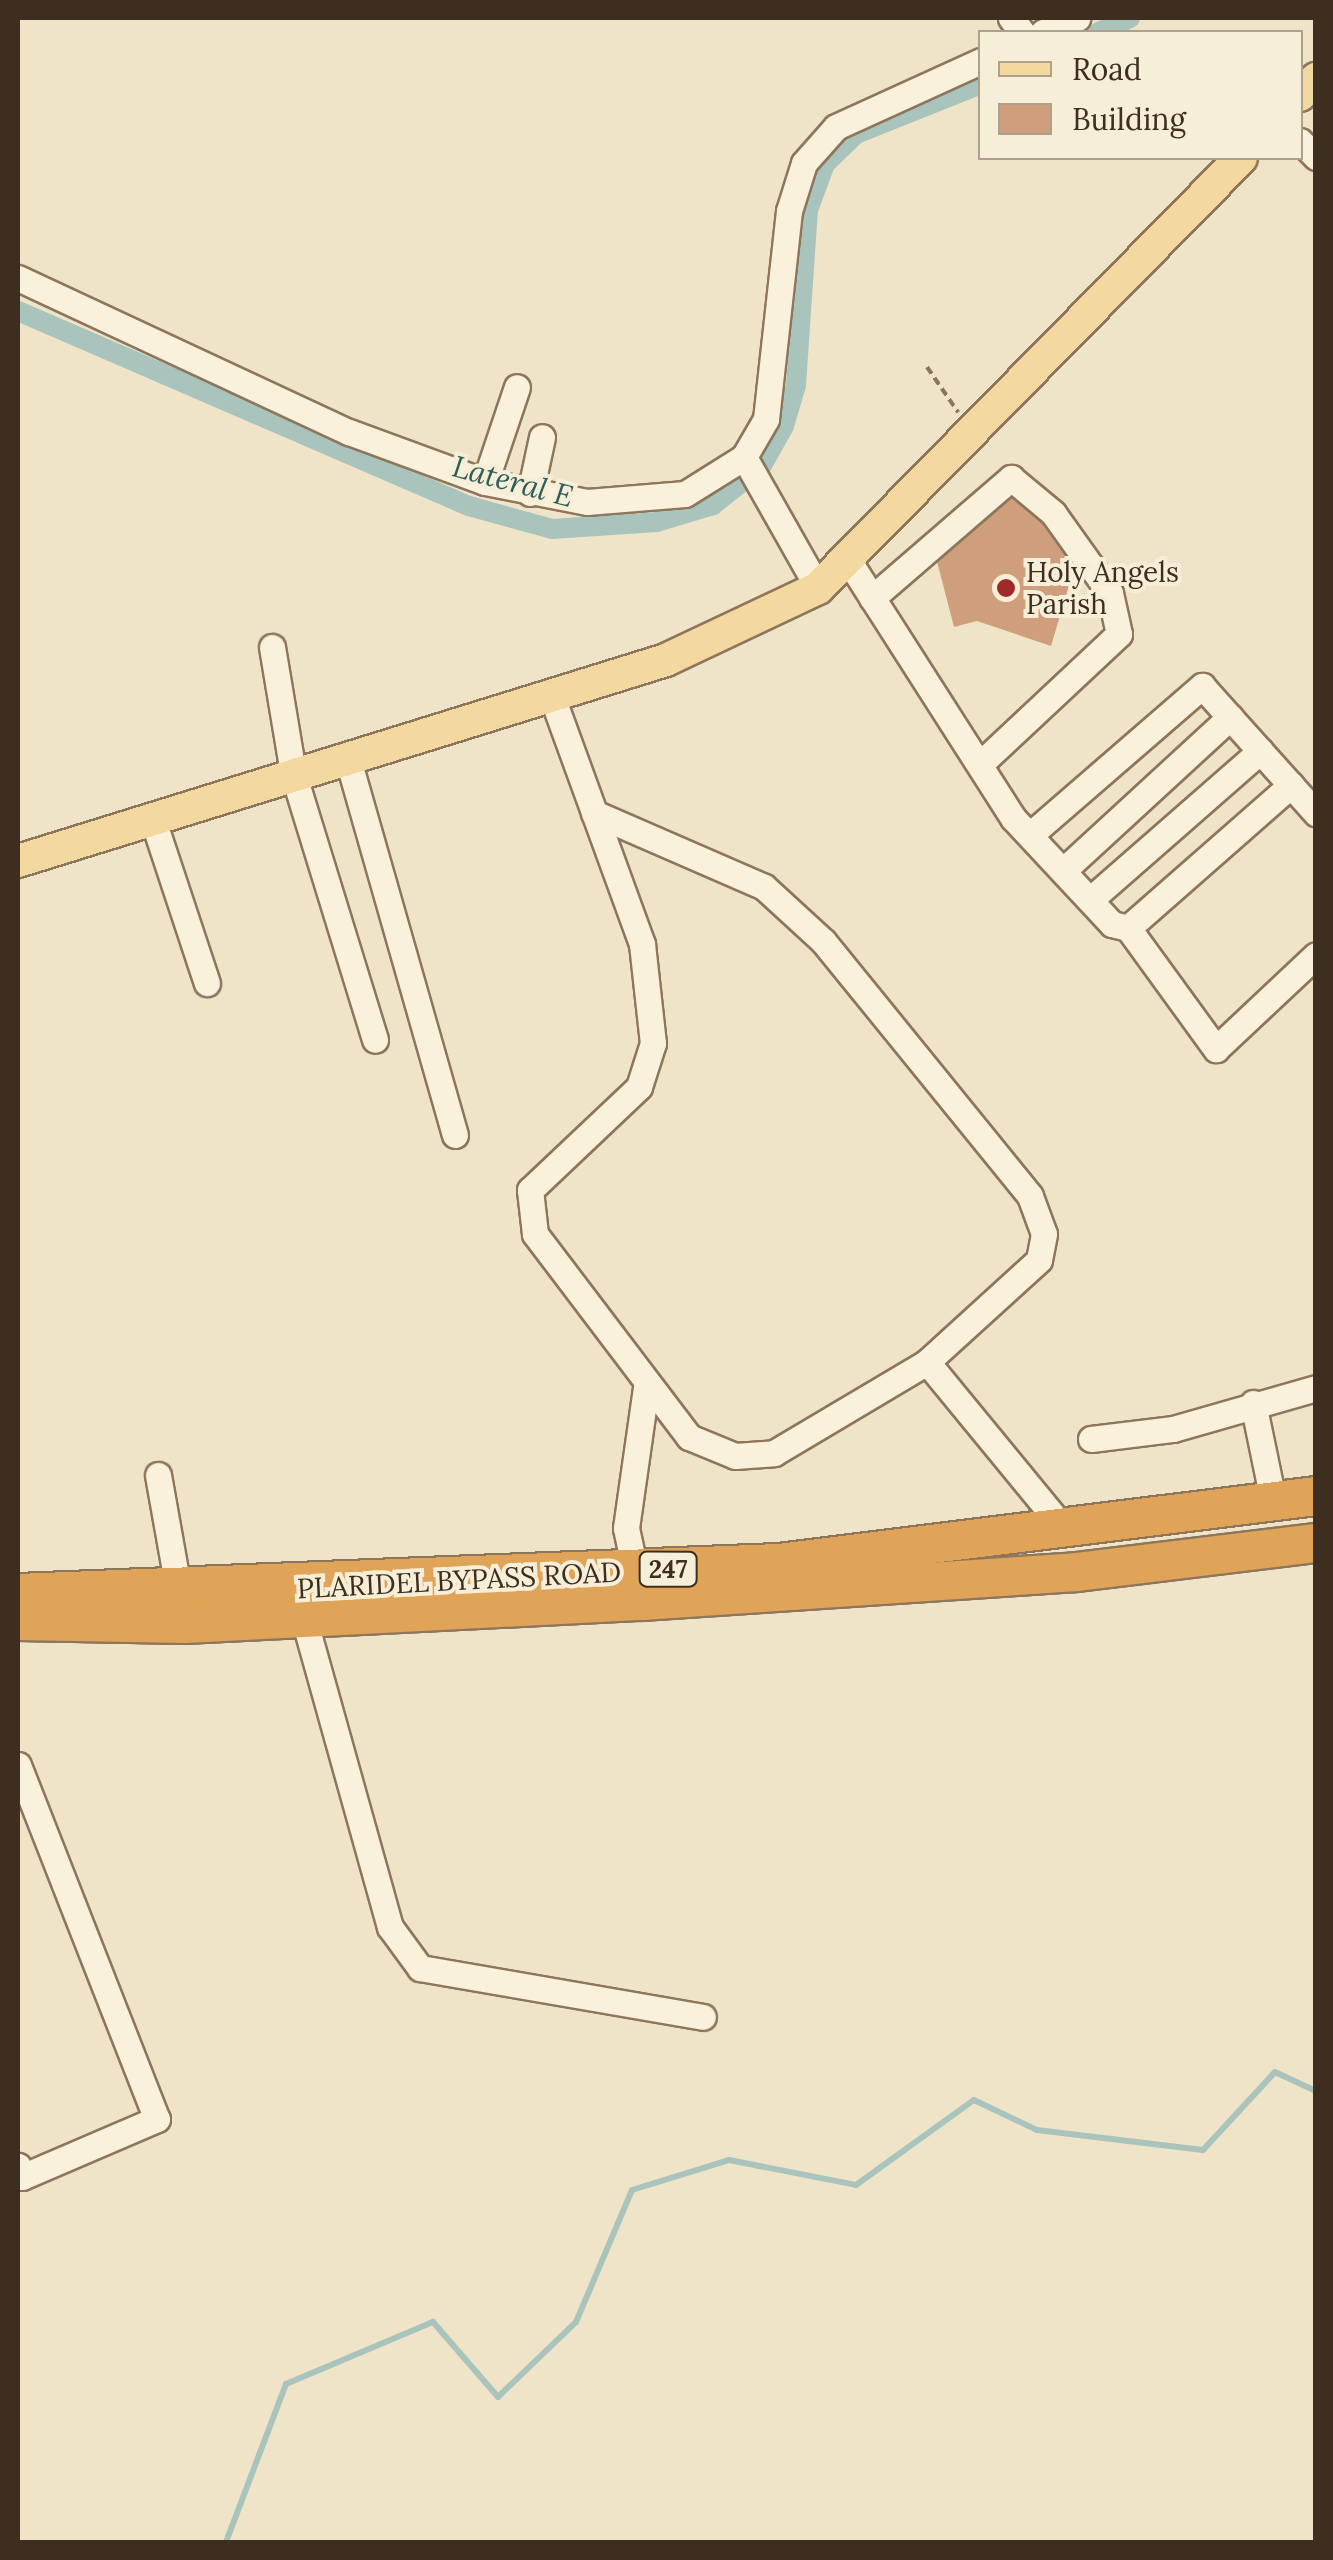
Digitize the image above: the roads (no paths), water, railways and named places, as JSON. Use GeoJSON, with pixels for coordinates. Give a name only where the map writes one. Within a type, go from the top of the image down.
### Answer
{"type":"FeatureCollection","features":[{"type":"Feature","properties":{"kind":"highway","name":"PLARIDEL BYPASS ROAD"},"geometry":{"type":"LineString","coordinates":[[18,1593],[304,1619],[638,1586],[1316,1496]]}},
{"type":"Feature","properties":{"kind":"highway"},"geometry":{"type":"LineString","coordinates":[[1272,1500],[1299,1545]]}},
{"type":"Feature","properties":{"kind":"highway","name":"PLARIDEL BYPASS ROAD"},"geometry":{"type":"LineString","coordinates":[[18,1621],[638,1586],[1076,1572],[1299,1545]]}},
{"type":"Feature","properties":{"kind":"main road"},"geometry":{"type":"LineString","coordinates":[[18,861],[746,629],[818,588],[850,563],[976,436],[1239,160]]}},
{"type":"Feature","properties":{"kind":"street"},"geometry":{"type":"LineString","coordinates":[[1048,30],[1076,18]]}},
{"type":"Feature","properties":{"kind":"street"},"geometry":{"type":"LineString","coordinates":[[818,588],[751,468],[766,419],[788,211],[804,163],[836,127],[978,62]]}},
{"type":"Feature","properties":{"kind":"street"},"geometry":{"type":"LineString","coordinates":[[18,278],[349,432],[485,482],[530,493],[631,503],[685,494],[751,468]]}},
{"type":"Feature","properties":{"kind":"street"},"geometry":{"type":"LineString","coordinates":[[485,482],[517,387]]}},
{"type":"Feature","properties":{"kind":"street"},"geometry":{"type":"LineString","coordinates":[[530,493],[542,436]]}},
{"type":"Feature","properties":{"kind":"street"},"geometry":{"type":"LineString","coordinates":[[872,598],[1011,478],[1053,513],[1110,593],[1120,634],[980,764]]}},
{"type":"Feature","properties":{"kind":"street"},"geometry":{"type":"LineString","coordinates":[[850,563],[1030,835],[1066,868],[1112,924],[1128,928],[1216,1049],[1316,955]]}},
{"type":"Feature","properties":{"kind":"street"},"geometry":{"type":"LineString","coordinates":[[272,647],[293,773],[375,1040]]}},
{"type":"Feature","properties":{"kind":"street"},"geometry":{"type":"LineString","coordinates":[[1030,835],[1202,686],[1316,813]]}},
{"type":"Feature","properties":{"kind":"street"},"geometry":{"type":"LineString","coordinates":[[551,694],[594,813],[642,944],[653,1043],[639,1087],[530,1190],[527,1214],[646,1387],[689,1436],[735,1456],[774,1454],[927,1362],[1039,1260],[1044,1234],[1030,1196],[823,940],[764,887],[594,813]]}},
{"type":"Feature","properties":{"kind":"street"},"geometry":{"type":"LineString","coordinates":[[1066,868],[1230,717]]}},
{"type":"Feature","properties":{"kind":"street"},"geometry":{"type":"LineString","coordinates":[[1092,899],[1260,751]]}},
{"type":"Feature","properties":{"kind":"street"},"geometry":{"type":"LineString","coordinates":[[346,756],[454,1134]]}},
{"type":"Feature","properties":{"kind":"street"},"geometry":{"type":"LineString","coordinates":[[1128,928],[1291,785]]}},
{"type":"Feature","properties":{"kind":"street"},"geometry":{"type":"LineString","coordinates":[[152,818],[207,982]]}},
{"type":"Feature","properties":{"kind":"street"},"geometry":{"type":"LineString","coordinates":[[927,1362],[1064,1529]]}},
{"type":"Feature","properties":{"kind":"street"},"geometry":{"type":"LineString","coordinates":[[638,1586],[626,1528],[646,1387]]}},
{"type":"Feature","properties":{"kind":"street"},"geometry":{"type":"LineString","coordinates":[[1091,1440],[1172,1429],[1316,1388]]}},
{"type":"Feature","properties":{"kind":"street"},"geometry":{"type":"LineString","coordinates":[[1253,1404],[1272,1500]]}},
{"type":"Feature","properties":{"kind":"street"},"geometry":{"type":"LineString","coordinates":[[158,1475],[182,1609]]}},
{"type":"Feature","properties":{"kind":"street"},"geometry":{"type":"LineString","coordinates":[[304,1619],[390,1928],[420,1968],[703,2018]]}},
{"type":"Feature","properties":{"kind":"street"},"geometry":{"type":"LineString","coordinates":[[18,1765],[157,2119],[22,2177],[18,2166]]}},
{"type":"Feature","properties":{"kind":"waterway","name":"Lateral E"},"geometry":{"type":"LineString","coordinates":[[1103,30],[1130,18]]}},
{"type":"Feature","properties":{"kind":"waterway","name":"Lateral E"},"geometry":{"type":"LineString","coordinates":[[18,311],[469,506],[552,529],[657,522],[713,505],[761,467],[784,426],[796,385],[808,210],[825,164],[856,134],[978,85]]}},
{"type":"Feature","properties":{"kind":"waterway"},"geometry":{"type":"LineString","coordinates":[[226,2542],[286,2384],[433,2322],[498,2397],[576,2322],[632,2190],[729,2160],[856,2185],[974,2100],[1037,2130],[1203,2150],[1275,2072],[1316,2091]]}},
{"type":"Feature","properties":{"kind":"place","name":"Holy Angels Parish"},"geometry":{"type":"Point","coordinates":[1006,588]}}]}
